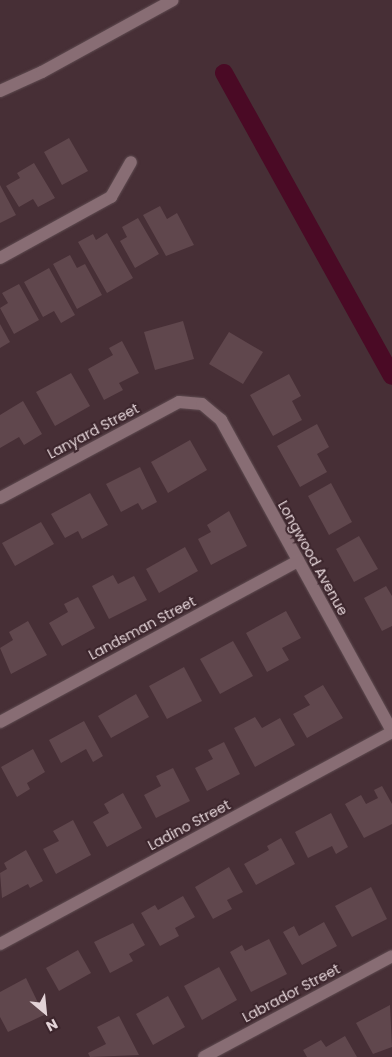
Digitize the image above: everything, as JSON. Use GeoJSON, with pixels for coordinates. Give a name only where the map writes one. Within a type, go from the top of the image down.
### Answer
{"type":"FeatureCollection","features":[{"type":"Feature","properties":{"kind":"street"},"geometry":{"type":"LineString","coordinates":[[0,91],[42,72],[172,0]]}},
{"type":"Feature","properties":{"kind":"street"},"geometry":{"type":"LineString","coordinates":[[0,100],[42,72]]}},
{"type":"Feature","properties":{"kind":"street"},"geometry":{"type":"LineString","coordinates":[[0,258],[111,197],[131,162]]}},
{"type":"Feature","properties":{"kind":"street","name":"Lanyard Street"},"geometry":{"type":"LineString","coordinates":[[0,498],[180,402],[202,404]]}},
{"type":"Feature","properties":{"kind":"street","name":"Longwood Avenue"},"geometry":{"type":"LineString","coordinates":[[202,404],[221,420],[392,732]]}},
{"type":"Feature","properties":{"kind":"street","name":"Landsman Street"},"geometry":{"type":"LineString","coordinates":[[0,722],[298,561]]}},
{"type":"Feature","properties":{"kind":"street","name":"Ladino Street"},"geometry":{"type":"LineString","coordinates":[[0,944],[392,732]]}},
{"type":"Feature","properties":{"kind":"street","name":"Labrador Street"},"geometry":{"type":"LineString","coordinates":[[204,1057],[392,956]]}},
{"type":"Feature","properties":{"kind":"building"},"geometry":{"type":"Polygon","coordinates":[[[69,138],[88,171],[62,185],[44,152],[69,138]]]}},
{"type":"Feature","properties":{"kind":"building"},"geometry":{"type":"Polygon","coordinates":[[[34,163],[55,198],[38,207],[33,199],[19,207],[6,186],[20,178],[17,173],[34,163]]]}},
{"type":"Feature","properties":{"kind":"building"},"geometry":{"type":"Polygon","coordinates":[[[0,185],[16,215],[0,223],[0,185]]]}},
{"type":"Feature","properties":{"kind":"building"},"geometry":{"type":"Polygon","coordinates":[[[160,206],[167,219],[177,213],[194,245],[166,256],[143,215],[160,206]]]}},
{"type":"Feature","properties":{"kind":"building"},"geometry":{"type":"Polygon","coordinates":[[[138,218],[159,254],[135,268],[120,241],[127,237],[122,227],[138,218]]]}},
{"type":"Feature","properties":{"kind":"building"},"geometry":{"type":"Polygon","coordinates":[[[107,233],[133,278],[107,293],[78,242],[93,234],[96,240],[107,233]]]}},
{"type":"Feature","properties":{"kind":"building"},"geometry":{"type":"Polygon","coordinates":[[[70,255],[77,268],[85,264],[102,295],[77,309],[53,264],[70,255]]]}},
{"type":"Feature","properties":{"kind":"building"},"geometry":{"type":"Polygon","coordinates":[[[49,268],[75,315],[61,323],[54,311],[43,317],[24,282],[49,268]]]}},
{"type":"Feature","properties":{"kind":"building"},"geometry":{"type":"Polygon","coordinates":[[[19,284],[39,320],[14,334],[0,308],[8,303],[2,293],[19,284]]]}},
{"type":"Feature","properties":{"kind":"building"},"geometry":{"type":"Polygon","coordinates":[[[183,321],[194,359],[155,370],[144,332],[183,321]]]}},
{"type":"Feature","properties":{"kind":"building"},"geometry":{"type":"Polygon","coordinates":[[[0,324],[10,342],[0,348],[0,324]]]}},
{"type":"Feature","properties":{"kind":"building"},"geometry":{"type":"Polygon","coordinates":[[[229,332],[263,352],[243,384],[209,364],[229,332]]]}},
{"type":"Feature","properties":{"kind":"building"},"geometry":{"type":"Polygon","coordinates":[[[122,341],[139,373],[119,383],[123,390],[104,400],[88,369],[113,355],[109,348],[122,341]]]}},
{"type":"Feature","properties":{"kind":"building"},"geometry":{"type":"Polygon","coordinates":[[[71,373],[90,406],[55,426],[36,392],[71,373]]]}},
{"type":"Feature","properties":{"kind":"building"},"geometry":{"type":"Polygon","coordinates":[[[289,374],[301,396],[292,401],[302,420],[273,436],[250,395],[289,374]]]}},
{"type":"Feature","properties":{"kind":"building"},"geometry":{"type":"Polygon","coordinates":[[[23,401],[42,434],[24,445],[19,437],[0,448],[0,415],[23,401]]]}},
{"type":"Feature","properties":{"kind":"building"},"geometry":{"type":"Polygon","coordinates":[[[317,424],[329,447],[317,454],[327,472],[300,487],[277,446],[317,424]]]}},
{"type":"Feature","properties":{"kind":"building"},"geometry":{"type":"Polygon","coordinates":[[[190,440],[207,470],[168,493],[151,462],[190,440]]]}},
{"type":"Feature","properties":{"kind":"building"},"geometry":{"type":"Polygon","coordinates":[[[140,467],[157,502],[142,510],[138,503],[121,512],[106,484],[140,467]]]}},
{"type":"Feature","properties":{"kind":"building"},"geometry":{"type":"Polygon","coordinates":[[[331,483],[352,522],[329,535],[308,496],[331,483]]]}},
{"type":"Feature","properties":{"kind":"building"},"geometry":{"type":"Polygon","coordinates":[[[90,493],[108,525],[82,539],[78,531],[65,538],[51,514],[90,493]]]}},
{"type":"Feature","properties":{"kind":"building"},"geometry":{"type":"Polygon","coordinates":[[[229,511],[247,546],[211,565],[198,539],[211,532],[207,525],[229,511]]]}},
{"type":"Feature","properties":{"kind":"building"},"geometry":{"type":"Polygon","coordinates":[[[41,522],[54,544],[15,566],[2,543],[41,522]]]}},
{"type":"Feature","properties":{"kind":"building"},"geometry":{"type":"Polygon","coordinates":[[[359,536],[378,569],[354,582],[336,549],[359,536]]]}},
{"type":"Feature","properties":{"kind":"building"},"geometry":{"type":"Polygon","coordinates":[[[185,547],[198,571],[159,593],[146,569],[185,547]]]}},
{"type":"Feature","properties":{"kind":"building"},"geometry":{"type":"Polygon","coordinates":[[[113,575],[118,584],[134,576],[147,600],[109,619],[92,586],[113,575]]]}},
{"type":"Feature","properties":{"kind":"building"},"geometry":{"type":"Polygon","coordinates":[[[386,586],[392,596],[392,626],[382,631],[364,598],[386,586]]]}},
{"type":"Feature","properties":{"kind":"building"},"geometry":{"type":"Polygon","coordinates":[[[78,597],[95,628],[62,646],[49,623],[68,612],[64,604],[78,597]]]}},
{"type":"Feature","properties":{"kind":"building"},"geometry":{"type":"Polygon","coordinates":[[[286,611],[301,638],[282,648],[289,660],[267,672],[246,633],[286,611]]]}},
{"type":"Feature","properties":{"kind":"building"},"geometry":{"type":"Polygon","coordinates":[[[28,621],[47,655],[11,674],[0,648],[13,640],[9,632],[28,621]]]}},
{"type":"Feature","properties":{"kind":"building"},"geometry":{"type":"Polygon","coordinates":[[[233,641],[253,676],[220,694],[200,659],[233,641]]]}},
{"type":"Feature","properties":{"kind":"building"},"geometry":{"type":"Polygon","coordinates":[[[184,667],[202,701],[167,719],[149,686],[184,667]]]}},
{"type":"Feature","properties":{"kind":"building"},"geometry":{"type":"Polygon","coordinates":[[[323,685],[343,718],[307,738],[293,714],[310,705],[304,696],[323,685]]]}},
{"type":"Feature","properties":{"kind":"building"},"geometry":{"type":"Polygon","coordinates":[[[136,694],[149,717],[111,738],[98,716],[136,694]]]}},
{"type":"Feature","properties":{"kind":"building"},"geometry":{"type":"Polygon","coordinates":[[[255,717],[262,728],[280,718],[295,745],[255,767],[234,728],[255,717]]]}},
{"type":"Feature","properties":{"kind":"building"},"geometry":{"type":"Polygon","coordinates":[[[84,721],[103,756],[93,762],[86,749],[61,763],[49,740],[84,721]]]}},
{"type":"Feature","properties":{"kind":"building"},"geometry":{"type":"Polygon","coordinates":[[[224,742],[240,774],[207,791],[195,768],[213,759],[208,750],[224,742]]]}},
{"type":"Feature","properties":{"kind":"building"},"geometry":{"type":"Polygon","coordinates":[[[33,749],[45,772],[27,783],[30,789],[17,797],[1,767],[33,749]]]}},
{"type":"Feature","properties":{"kind":"building"},"geometry":{"type":"Polygon","coordinates":[[[173,768],[190,801],[156,818],[144,795],[161,786],[156,776],[173,768]]]}},
{"type":"Feature","properties":{"kind":"building"},"geometry":{"type":"Polygon","coordinates":[[[382,786],[392,804],[392,824],[364,838],[345,804],[361,795],[366,804],[378,798],[374,790],[382,786]]]}},
{"type":"Feature","properties":{"kind":"building"},"geometry":{"type":"Polygon","coordinates":[[[123,793],[142,828],[107,847],[93,822],[109,813],[104,804],[123,793]]]}},
{"type":"Feature","properties":{"kind":"building"},"geometry":{"type":"Polygon","coordinates":[[[331,813],[348,847],[336,854],[332,846],[308,858],[295,832],[331,813]]]}},
{"type":"Feature","properties":{"kind":"building"},"geometry":{"type":"Polygon","coordinates":[[[73,820],[91,855],[56,874],[43,849],[59,841],[53,831],[73,820]]]}},
{"type":"Feature","properties":{"kind":"building"},"geometry":{"type":"Polygon","coordinates":[[[281,838],[295,864],[256,885],[244,864],[269,850],[267,846],[281,838]]]}},
{"type":"Feature","properties":{"kind":"building"},"geometry":{"type":"Polygon","coordinates":[[[26,850],[43,881],[30,888],[28,884],[2,898],[0,873],[7,869],[4,863],[26,850]]]}},
{"type":"Feature","properties":{"kind":"building"},"geometry":{"type":"Polygon","coordinates":[[[229,867],[243,892],[227,900],[232,909],[213,919],[195,887],[229,867]]]}},
{"type":"Feature","properties":{"kind":"building"},"geometry":{"type":"Polygon","coordinates":[[[371,887],[387,919],[352,937],[335,906],[371,887]]]}},
{"type":"Feature","properties":{"kind":"building"},"geometry":{"type":"Polygon","coordinates":[[[183,896],[195,917],[175,928],[179,936],[160,946],[141,913],[155,905],[158,910],[183,896]]]}},
{"type":"Feature","properties":{"kind":"building"},"geometry":{"type":"Polygon","coordinates":[[[324,922],[337,946],[302,965],[283,932],[294,926],[299,936],[324,922]]]}},
{"type":"Feature","properties":{"kind":"building"},"geometry":{"type":"Polygon","coordinates":[[[133,923],[145,945],[129,954],[133,961],[110,973],[94,942],[133,923]]]}},
{"type":"Feature","properties":{"kind":"building"},"geometry":{"type":"Polygon","coordinates":[[[269,939],[287,974],[251,992],[230,952],[242,945],[245,951],[269,939]]]}},
{"type":"Feature","properties":{"kind":"building"},"geometry":{"type":"Polygon","coordinates":[[[78,950],[91,973],[59,991],[46,968],[78,950]]]}},
{"type":"Feature","properties":{"kind":"building"},"geometry":{"type":"Polygon","coordinates":[[[219,967],[237,1000],[202,1020],[184,986],[219,967]]]}},
{"type":"Feature","properties":{"kind":"building"},"geometry":{"type":"Polygon","coordinates":[[[26,978],[44,1015],[8,1032],[0,1017],[0,992],[26,978]]]}},
{"type":"Feature","properties":{"kind":"building"},"geometry":{"type":"Polygon","coordinates":[[[168,996],[185,1027],[153,1045],[136,1014],[168,996]]]}},
{"type":"Feature","properties":{"kind":"building"},"geometry":{"type":"Polygon","coordinates":[[[390,1005],[392,1047],[373,1054],[356,1023],[390,1005]]]}},
{"type":"Feature","properties":{"kind":"building"},"geometry":{"type":"Polygon","coordinates":[[[119,1016],[139,1055],[90,1057],[88,1053],[106,1044],[97,1027],[119,1016]]]}},
{"type":"Feature","properties":{"kind":"building"},"geometry":{"type":"Polygon","coordinates":[[[345,1036],[357,1057],[307,1057],[303,1050],[321,1040],[326,1047],[345,1036]]]}},
{"type":"Feature","properties":{"kind":"waterway"},"geometry":{"type":"LineString","coordinates":[[224,73],[392,376]]}}]}
